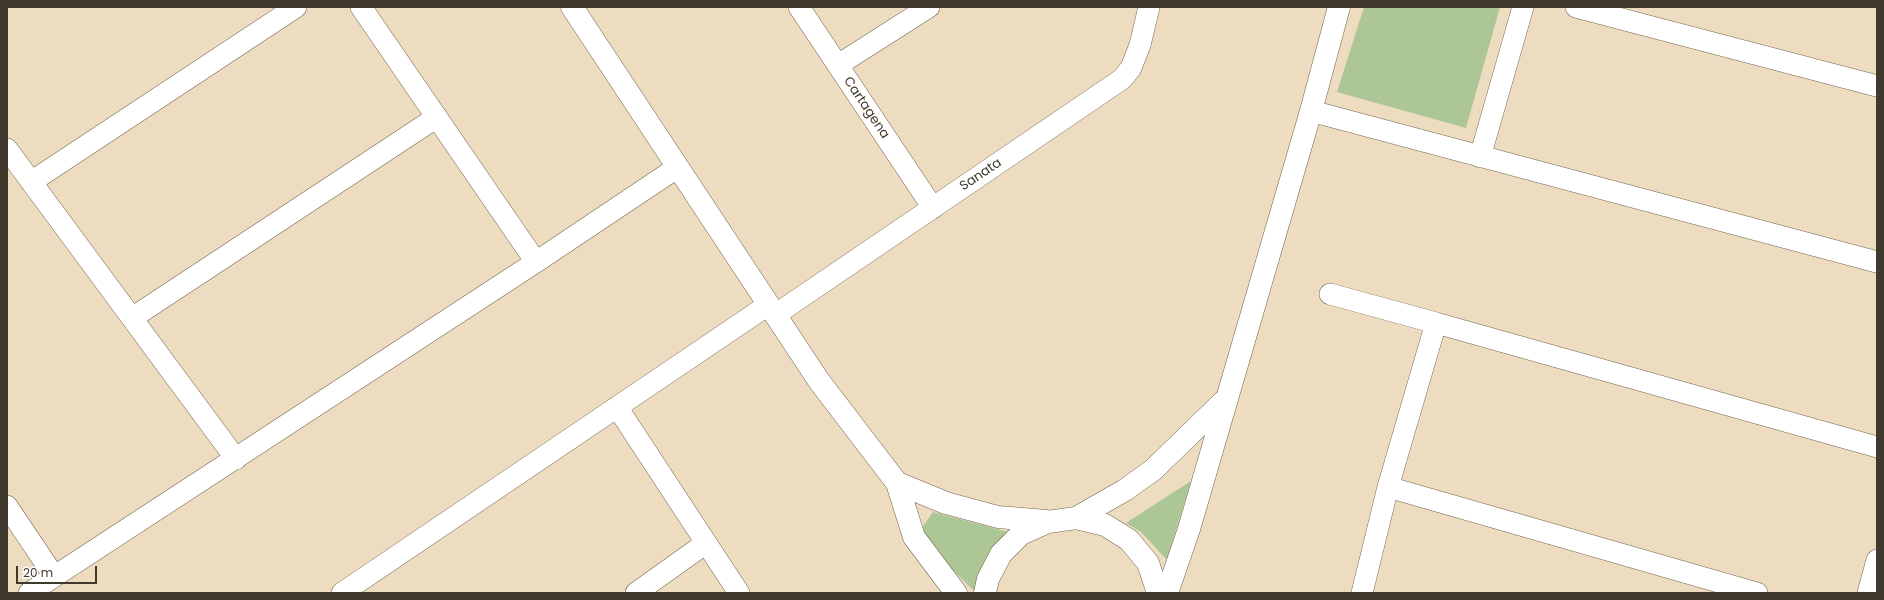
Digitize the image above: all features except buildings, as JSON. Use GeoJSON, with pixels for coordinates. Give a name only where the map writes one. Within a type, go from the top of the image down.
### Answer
{"type":"FeatureCollection","features":[{"type":"Feature","properties":{"kind":"street"},"geometry":{"type":"LineString","coordinates":[[31,182],[296,7]]}},
{"type":"Feature","properties":{"kind":"street"},"geometry":{"type":"LineString","coordinates":[[361,7],[536,262]]}},
{"type":"Feature","properties":{"kind":"street"},"geometry":{"type":"LineString","coordinates":[[572,7],[819,381],[897,483],[914,537],[956,593]]}},
{"type":"Feature","properties":{"kind":"street","name":"Cartagena"},"geometry":{"type":"LineString","coordinates":[[799,7],[933,208]]}},
{"type":"Feature","properties":{"kind":"street"},"geometry":{"type":"LineString","coordinates":[[838,66],[929,7]]}},
{"type":"Feature","properties":{"kind":"street","name":"Sanata"},"geometry":{"type":"LineString","coordinates":[[342,593],[617,407],[933,208],[1122,79],[1131,68],[1140,45],[1149,7]]}},
{"type":"Feature","properties":{"kind":"street"},"geometry":{"type":"LineString","coordinates":[[1167,593],[1189,529],[1311,111],[1339,7]]}},
{"type":"Feature","properties":{"kind":"street"},"geometry":{"type":"LineString","coordinates":[[1480,157],[1523,7]]}},
{"type":"Feature","properties":{"kind":"street"},"geometry":{"type":"LineString","coordinates":[[1576,7],[1877,86]]}},
{"type":"Feature","properties":{"kind":"street"},"geometry":{"type":"LineString","coordinates":[[1311,111],[1877,262]]}},
{"type":"Feature","properties":{"kind":"street"},"geometry":{"type":"LineString","coordinates":[[132,318],[437,117]]}},
{"type":"Feature","properties":{"kind":"street"},"geometry":{"type":"LineString","coordinates":[[7,149],[236,459]]}},
{"type":"Feature","properties":{"kind":"street"},"geometry":{"type":"LineString","coordinates":[[29,593],[236,459],[678,167]]}},
{"type":"Feature","properties":{"kind":"street"},"geometry":{"type":"LineString","coordinates":[[1330,294],[1877,446]]}},
{"type":"Feature","properties":{"kind":"street"},"geometry":{"type":"LineString","coordinates":[[1362,593],[1388,487],[1436,323]]}},
{"type":"Feature","properties":{"kind":"street"},"geometry":{"type":"LineString","coordinates":[[897,483],[946,503],[998,517],[1048,522],[1076,518],[1125,490],[1153,470],[1226,399]]}},
{"type":"Feature","properties":{"kind":"street"},"geometry":{"type":"LineString","coordinates":[[617,407],[739,593]]}},
{"type":"Feature","properties":{"kind":"street"},"geometry":{"type":"LineString","coordinates":[[1388,487],[1757,593]]}},
{"type":"Feature","properties":{"kind":"street"},"geometry":{"type":"LineString","coordinates":[[7,506],[54,576]]}},
{"type":"Feature","properties":{"kind":"street"},"geometry":{"type":"LineString","coordinates":[[1076,518],[1105,525],[1129,540],[1148,563],[1158,593]]}},
{"type":"Feature","properties":{"kind":"street"},"geometry":{"type":"LineString","coordinates":[[985,593],[988,580],[1000,554],[1021,534],[1048,522]]}},
{"type":"Feature","properties":{"kind":"street"},"geometry":{"type":"LineString","coordinates":[[636,593],[706,543]]}},
{"type":"Feature","properties":{"kind":"street"},"geometry":{"type":"LineString","coordinates":[[1868,593],[1877,560]]}},
{"type":"Feature","properties":{"kind":"green space"},"geometry":{"type":"Polygon","coordinates":[[[1364,7],[1500,7],[1466,128],[1337,92],[1364,7]]]}},
{"type":"Feature","properties":{"kind":"green space"},"geometry":{"type":"Polygon","coordinates":[[[1191,481],[1167,560],[1141,532],[1126,523],[1191,481]]]}},
{"type":"Feature","properties":{"kind":"green space"},"geometry":{"type":"Polygon","coordinates":[[[933,512],[1012,533],[976,593],[935,552],[922,528],[933,512]]]}}]}
